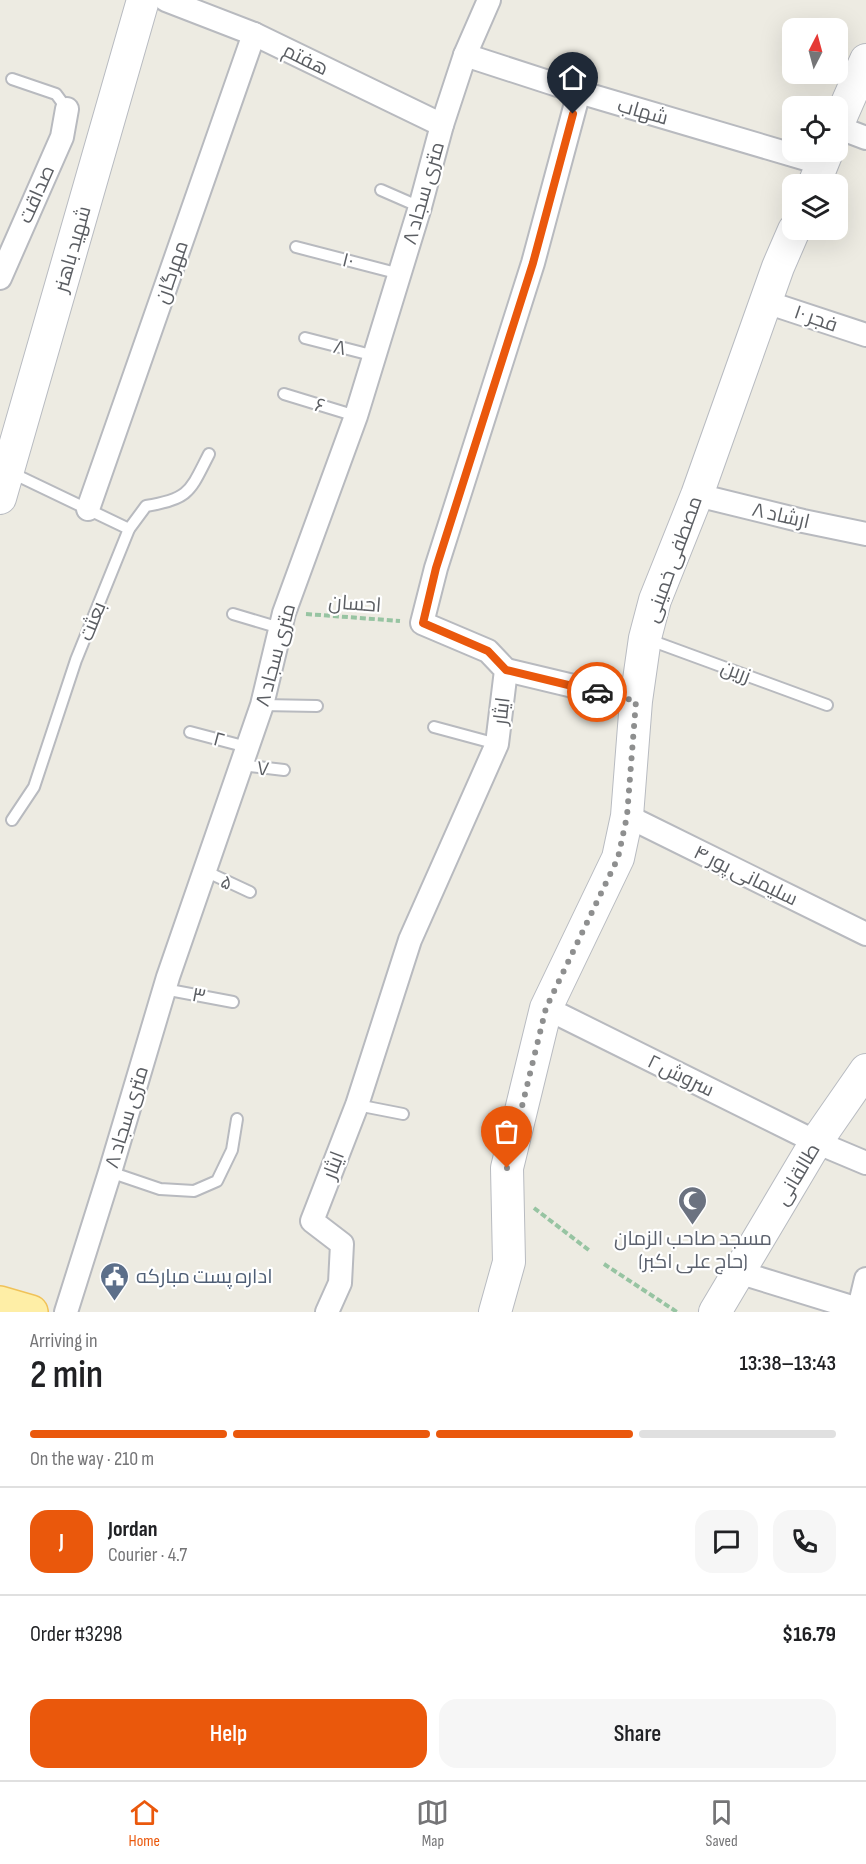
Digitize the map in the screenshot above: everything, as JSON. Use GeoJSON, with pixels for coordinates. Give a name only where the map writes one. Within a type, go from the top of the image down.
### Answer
{"type":"FeatureCollection","features":[{"type":"Feature","properties":{"kind":"main road"},"geometry":{"type":"LineString","coordinates":[[0,1303],[31,1312]]}},
{"type":"Feature","properties":{"kind":"street","name":"شهید باهنر"},"geometry":{"type":"LineString","coordinates":[[3,487],[143,0]]}},
{"type":"Feature","properties":{"kind":"street","name":"هفتم"},"geometry":{"type":"LineString","coordinates":[[166,0],[254,34],[442,125]]}},
{"type":"Feature","properties":{"kind":"street","name":"۸ متری سجاد"},"geometry":{"type":"LineString","coordinates":[[66,1312],[164,989],[262,705],[282,620],[356,416],[420,207],[442,125],[465,55],[489,0]]}},
{"type":"Feature","properties":{"kind":"street","name":"مهرگان"},"geometry":{"type":"LineString","coordinates":[[88,509],[254,34]]}},
{"type":"Feature","properties":{"kind":"street","name":"شهاب"},"geometry":{"type":"LineString","coordinates":[[465,55],[821,166]]}},
{"type":"Feature","properties":{"kind":"street"},"geometry":{"type":"LineString","coordinates":[[848,102],[866,60]]}},
{"type":"Feature","properties":{"kind":"street"},"geometry":{"type":"LineString","coordinates":[[423,623],[436,568],[533,263],[579,92]]}},
{"type":"Feature","properties":{"kind":"street","name":"صداقت"},"geometry":{"type":"LineString","coordinates":[[0,278],[62,137],[67,110]]}},
{"type":"Feature","properties":{"kind":"street"},"geometry":{"type":"LineString","coordinates":[[848,131],[866,138]]}},
{"type":"Feature","properties":{"kind":"street","name":"مصطفی خمینی"},"geometry":{"type":"LineString","coordinates":[[495,1312],[509,1262],[507,1168],[546,1008],[618,858],[627,816],[636,701],[645,638],[655,600],[697,495],[778,267],[790,240]]}},
{"type":"Feature","properties":{"kind":"street","name":"فجر ۱۰"},"geometry":{"type":"LineString","coordinates":[[766,302],[866,335]]}},
{"type":"Feature","properties":{"kind":"street","name":"ارشاد ۸"},"geometry":{"type":"LineString","coordinates":[[697,495],[866,534]]}},
{"type":"Feature","properties":{"kind":"street","name":"ایثار"},"geometry":{"type":"LineString","coordinates":[[327,1312],[340,1283],[342,1244],[312,1221],[357,1105],[410,940],[497,744],[506,670],[488,651],[423,623]]}},
{"type":"Feature","properties":{"kind":"street"},"geometry":{"type":"LineString","coordinates":[[506,670],[636,701]]}},
{"type":"Feature","properties":{"kind":"street","name":"سلیمانی پور ۴"},"geometry":{"type":"LineString","coordinates":[[627,816],[866,934]]}},
{"type":"Feature","properties":{"kind":"street","name":"سروش ۲"},"geometry":{"type":"LineString","coordinates":[[546,1008],[816,1142],[866,1163]]}},
{"type":"Feature","properties":{"kind":"street","name":"طالقانی"},"geometry":{"type":"LineString","coordinates":[[715,1312],[816,1142],[866,1070]]}},
{"type":"Feature","properties":{"kind":"street"},"geometry":{"type":"LineString","coordinates":[[738,1272],[858,1311],[866,1279]]}},
{"type":"Feature","properties":{"kind":"lane"},"geometry":{"type":"LineString","coordinates":[[12,79],[56,94],[67,110]]}},
{"type":"Feature","properties":{"kind":"lane"},"geometry":{"type":"LineString","coordinates":[[381,190],[420,207]]}},
{"type":"Feature","properties":{"kind":"lane","name":"۱۰"},"geometry":{"type":"LineString","coordinates":[[296,247],[400,273]]}},
{"type":"Feature","properties":{"kind":"lane","name":"۸"},"geometry":{"type":"LineString","coordinates":[[305,338],[375,356]]}},
{"type":"Feature","properties":{"kind":"lane","name":"۶"},"geometry":{"type":"LineString","coordinates":[[284,394],[356,416]]}},
{"type":"Feature","properties":{"kind":"lane","name":"بعثت"},"geometry":{"type":"LineString","coordinates":[[12,820],[34,787],[76,660],[129,529],[146,506],[165,503],[187,494],[209,454]]}},
{"type":"Feature","properties":{"kind":"lane"},"geometry":{"type":"LineString","coordinates":[[3,487],[88,509],[129,529]]}},
{"type":"Feature","properties":{"kind":"lane"},"geometry":{"type":"LineString","coordinates":[[234,614],[282,620]]}},
{"type":"Feature","properties":{"kind":"lane","name":"زرین"},"geometry":{"type":"LineString","coordinates":[[645,638],[827,705]]}},
{"type":"Feature","properties":{"kind":"lane"},"geometry":{"type":"LineString","coordinates":[[262,705],[317,706]]}},
{"type":"Feature","properties":{"kind":"lane"},"geometry":{"type":"LineString","coordinates":[[435,726],[497,744]]}},
{"type":"Feature","properties":{"kind":"lane","name":"۲"},"geometry":{"type":"LineString","coordinates":[[190,732],[244,756]]}},
{"type":"Feature","properties":{"kind":"lane","name":"۷"},"geometry":{"type":"LineString","coordinates":[[244,756],[284,770]]}},
{"type":"Feature","properties":{"kind":"lane","name":"۵"},"geometry":{"type":"LineString","coordinates":[[205,871],[250,892]]}},
{"type":"Feature","properties":{"kind":"lane","name":"۳"},"geometry":{"type":"LineString","coordinates":[[164,989],[233,1002]]}},
{"type":"Feature","properties":{"kind":"lane"},"geometry":{"type":"LineString","coordinates":[[357,1105],[403,1114]]}},
{"type":"Feature","properties":{"kind":"lane"},"geometry":{"type":"LineString","coordinates":[[110,1172],[160,1189],[194,1191],[217,1181],[232,1150],[237,1119]]}},
{"type":"Feature","properties":{"kind":"path","name":"احسان"},"geometry":{"type":"LineString","coordinates":[[282,620],[423,623]]}},
{"type":"Feature","properties":{"kind":"path"},"geometry":{"type":"LineString","coordinates":[[507,1187],[590,1251]]}},
{"type":"Feature","properties":{"kind":"path"},"geometry":{"type":"LineString","coordinates":[[604,1264],[677,1312]]}},
{"type":"Feature","properties":{"kind":"way so far"},"geometry":{"type":"LineString","coordinates":[[507,1168],[546,1008],[618,858],[627,816],[636,701],[597,692]]}},
{"type":"Feature","properties":{"kind":"place","name":"مسجد صاحب الزمان (حاج علی اکبر)"},"geometry":{"type":"Point","coordinates":[693,1226]}},
{"type":"Feature","properties":{"kind":"place","name":"اداره پست مبارکه"},"geometry":{"type":"Point","coordinates":[115,1302]}},
{"type":"Feature","properties":{"kind":"route"},"geometry":{"type":"LineString","coordinates":[[573,114],[533,263],[436,568],[423,623],[488,651],[506,670],[597,692]]}}]}
